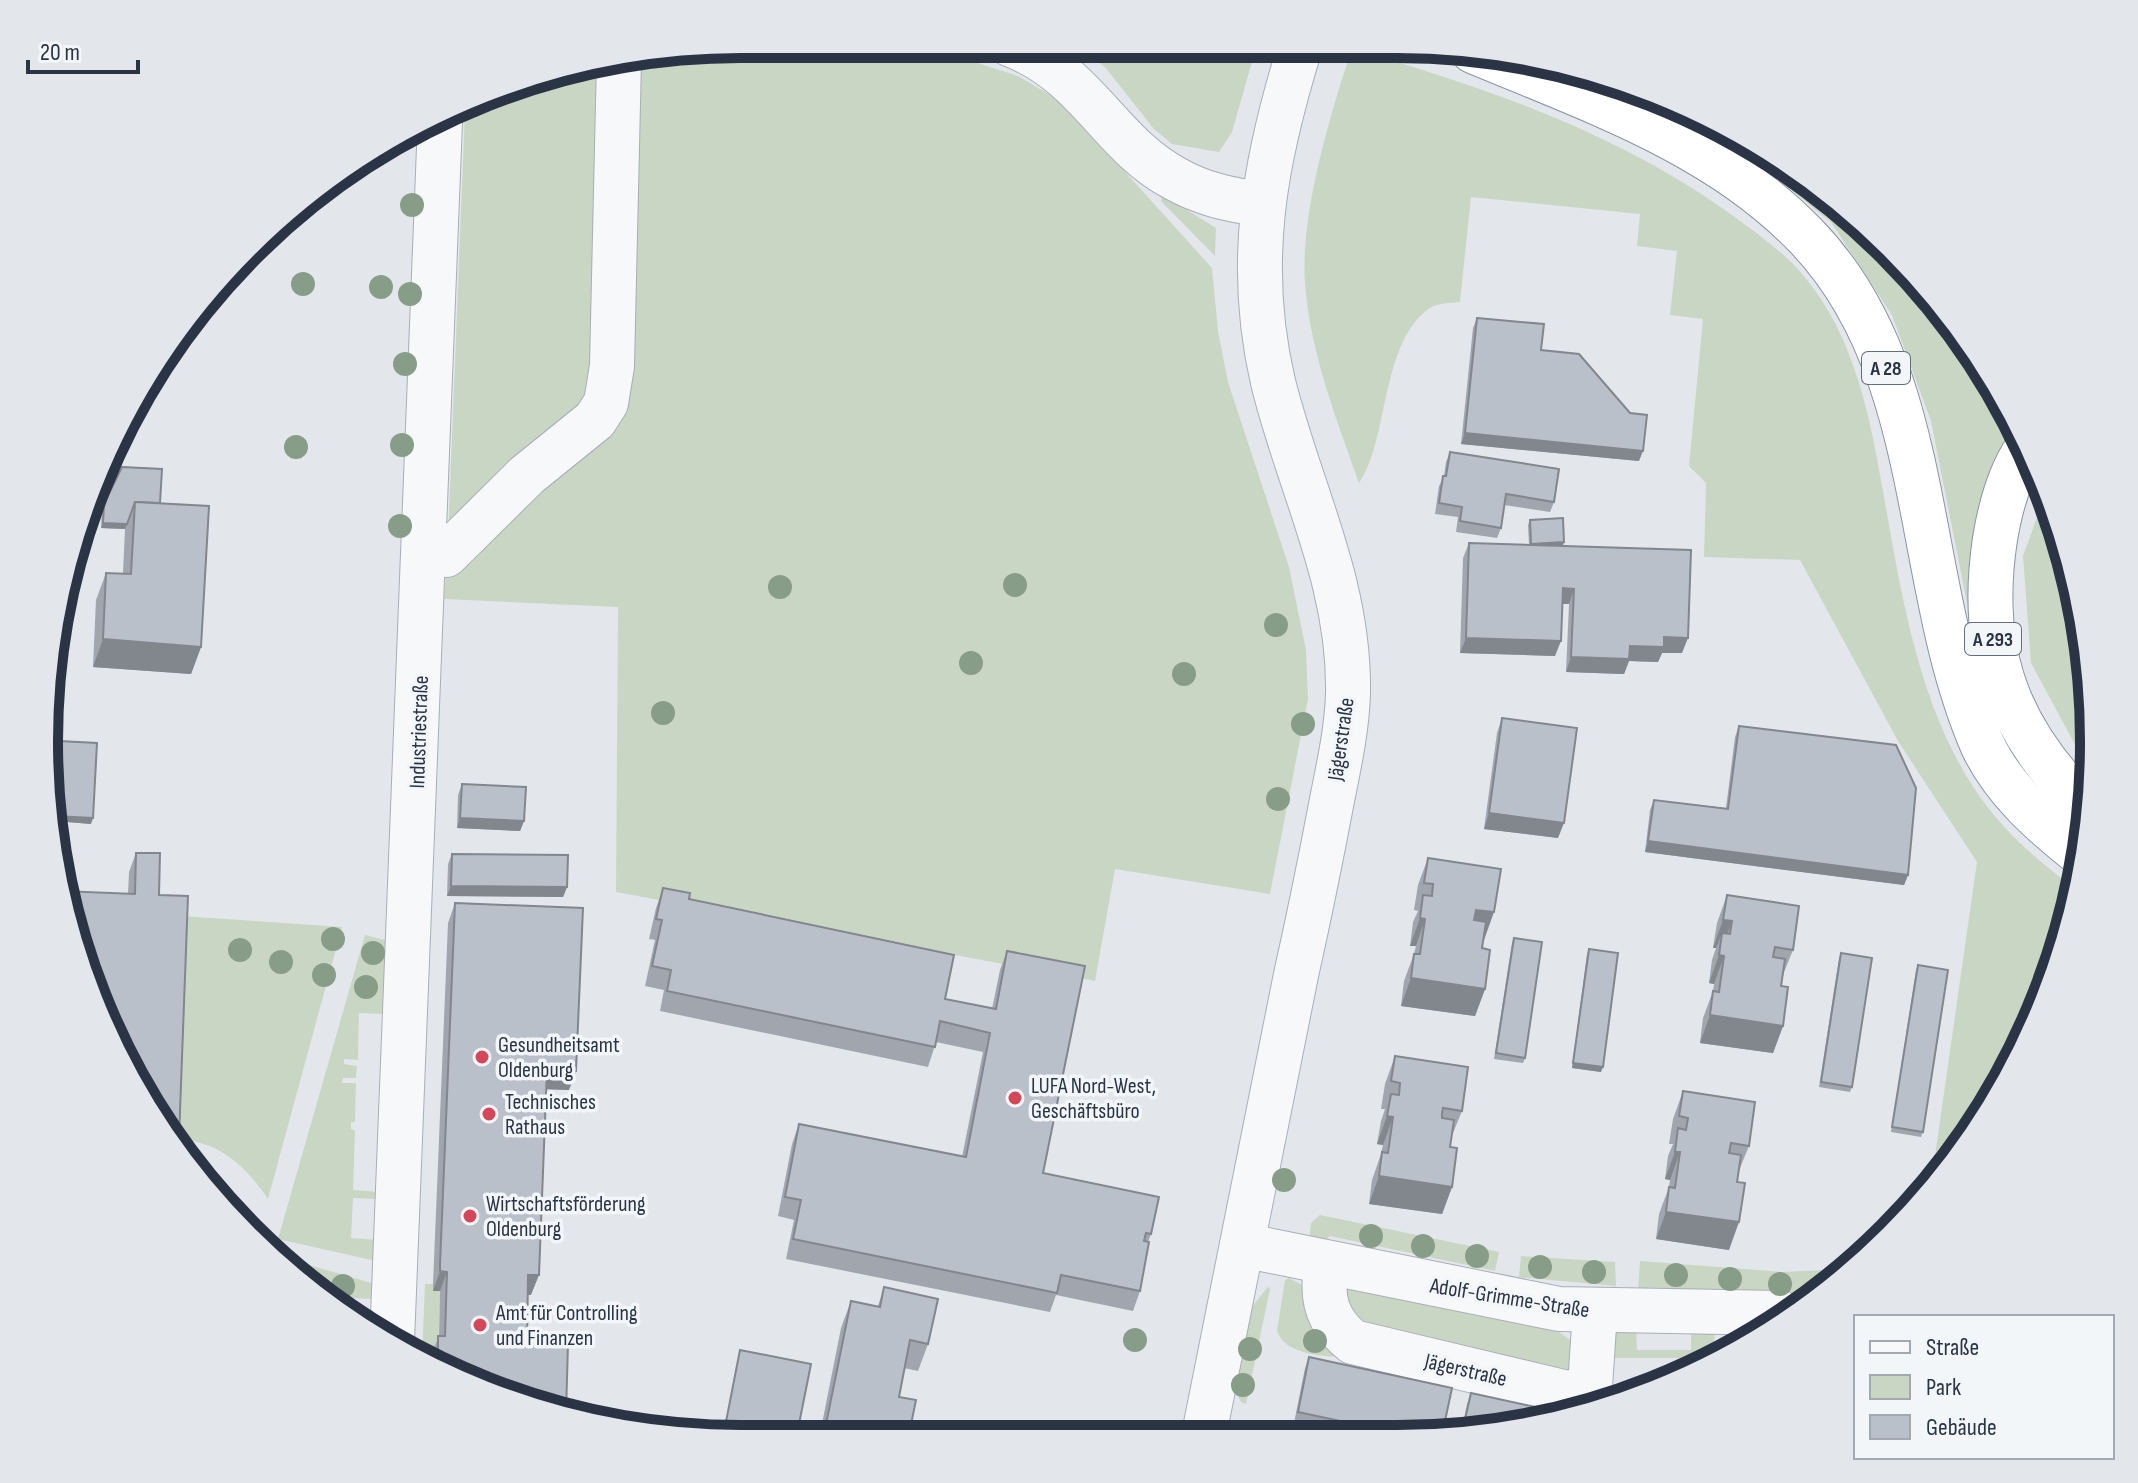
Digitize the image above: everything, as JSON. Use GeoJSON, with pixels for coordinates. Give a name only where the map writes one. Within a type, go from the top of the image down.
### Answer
{"type":"FeatureCollection","features":[{"type":"Feature","properties":{"kind":"highway","name":"A 28"},"geometry":{"type":"LineString","coordinates":[[1514,68],[1664,132],[1751,189],[1805,235],[1840,278],[1878,342],[1902,422],[1957,670],[1983,746],[2015,795],[2072,846]]}},
{"type":"Feature","properties":{"kind":"highway","name":"A 293"},"geometry":{"type":"LineString","coordinates":[[2021,463],[1999,513],[1990,573],[1990,628],[2002,687],[2026,737],[2060,782],[2078,799]]}},
{"type":"Feature","properties":{"kind":"street"},"geometry":{"type":"LineString","coordinates":[[1040,58],[1071,80],[1135,148],[1172,178],[1221,199],[1261,204]]}},
{"type":"Feature","properties":{"kind":"street","name":"Jägerstraße"},"geometry":{"type":"LineString","coordinates":[[1206,1425],[1328,820],[1348,694],[1342,613],[1334,571],[1274,385],[1264,338],[1259,282],[1261,204],[1283,103],[1297,58]]}},
{"type":"Feature","properties":{"kind":"street"},"geometry":{"type":"LineString","coordinates":[[446,555],[527,475],[595,420],[606,403],[612,366],[619,69]]}},
{"type":"Feature","properties":{"kind":"street","name":"Industriestraße"},"geometry":{"type":"LineString","coordinates":[[393,1328],[440,128]]}},
{"type":"Feature","properties":{"kind":"street","name":"Adolf-Grimme-Straße"},"geometry":{"type":"LineString","coordinates":[[1242,1245],[1500,1299],[1595,1311],[1771,1313]]}},
{"type":"Feature","properties":{"kind":"street","name":"Jägerstraße"},"geometry":{"type":"LineString","coordinates":[[1327,1265],[1322,1285],[1326,1306],[1334,1327],[1353,1342],[1563,1392],[1580,1393],[1590,1387],[1593,1379],[1595,1311]]}},
{"type":"Feature","properties":{"kind":"green space"},"geometry":{"type":"Polygon","coordinates":[[[962,58],[1018,76],[1062,102],[1212,268],[1218,331],[1228,382],[1289,567],[1306,650],[1308,699],[1270,894],[1115,869],[1095,981],[616,892],[618,607],[444,599],[446,575],[595,436],[629,68],[697,59],[962,58]]]}},
{"type":"Feature","properties":{"kind":"green space"},"geometry":{"type":"Polygon","coordinates":[[[1092,58],[1253,58],[1232,132],[1219,152],[1172,144],[1154,129],[1105,67],[1092,58]]]}},
{"type":"Feature","properties":{"kind":"green space"},"geometry":{"type":"Polygon","coordinates":[[[1349,58],[1382,58],[1452,79],[1597,136],[1688,186],[1732,215],[1793,264],[1830,314],[1844,341],[1864,400],[1905,608],[1926,687],[1940,724],[1957,760],[1988,808],[2023,846],[2066,881],[2044,961],[2010,1044],[1965,1121],[1934,1164],[1977,862],[1898,741],[1800,560],[1704,557],[1706,483],[1689,466],[1703,319],[1670,315],[1677,251],[1637,246],[1640,214],[1471,197],[1460,302],[1430,308],[1414,324],[1402,344],[1393,367],[1376,443],[1359,483],[1318,359],[1305,283],[1307,227],[1312,196],[1349,58]]]}},
{"type":"Feature","properties":{"kind":"green space"},"geometry":{"type":"Polygon","coordinates":[[[607,71],[599,392],[448,539],[465,117],[522,94],[607,71]]]}},
{"type":"Feature","properties":{"kind":"green space"},"geometry":{"type":"Polygon","coordinates":[[[1727,144],[1776,173],[1813,199],[1880,258],[1939,325],[1965,362],[2010,439],[2011,442],[1992,472],[1969,566],[1971,623],[1931,421],[1892,315],[1831,222],[1760,165],[1726,146],[1727,144]]]}},
{"type":"Feature","properties":{"kind":"green space"},"geometry":{"type":"Polygon","coordinates":[[[1161,194],[1216,228],[1215,256],[1161,201],[1161,194]]]}},
{"type":"Feature","properties":{"kind":"green space"},"geometry":{"type":"Polygon","coordinates":[[[2040,510],[2067,608],[2079,697],[2080,753],[2031,663],[2023,556],[2040,510]]]}},
{"type":"Feature","properties":{"kind":"green space"},"geometry":{"type":"Polygon","coordinates":[[[181,916],[342,927],[268,1199],[236,1162],[212,1147],[185,1138],[173,1121],[181,916]]]}},
{"type":"Feature","properties":{"kind":"green space"},"geometry":{"type":"Polygon","coordinates":[[[365,935],[389,941],[386,1014],[359,1013],[358,1060],[344,1059],[344,1064],[357,1066],[356,1078],[343,1078],[342,1083],[356,1083],[355,1122],[351,1122],[351,1129],[355,1131],[353,1190],[379,1192],[378,1199],[353,1198],[351,1238],[377,1240],[376,1261],[278,1239],[365,935]]]}},
{"type":"Feature","properties":{"kind":"green space"},"geometry":{"type":"Polygon","coordinates":[[[1320,1215],[1499,1252],[1495,1271],[1330,1236],[1320,1245],[1309,1242],[1311,1223],[1320,1215]]]}},
{"type":"Feature","properties":{"kind":"green space"},"geometry":{"type":"Polygon","coordinates":[[[1521,1256],[1615,1262],[1616,1286],[1519,1277],[1521,1256]]]}},
{"type":"Feature","properties":{"kind":"green space"},"geometry":{"type":"Polygon","coordinates":[[[1640,1261],[1782,1272],[1825,1270],[1812,1285],[1790,1300],[1638,1289],[1640,1261]]]}},
{"type":"Feature","properties":{"kind":"green space"},"geometry":{"type":"Polygon","coordinates":[[[300,1262],[375,1284],[375,1299],[348,1298],[300,1262]]]}},
{"type":"Feature","properties":{"kind":"green space"},"geometry":{"type":"Polygon","coordinates":[[[1289,1278],[1304,1286],[1342,1357],[1304,1352],[1281,1339],[1277,1331],[1285,1280],[1289,1278]]]}},
{"type":"Feature","properties":{"kind":"green space"},"geometry":{"type":"Polygon","coordinates":[[[1343,1282],[1553,1328],[1582,1348],[1576,1383],[1342,1320],[1343,1282]]]}},
{"type":"Feature","properties":{"kind":"green space"},"geometry":{"type":"Polygon","coordinates":[[[425,1284],[433,1284],[440,1291],[438,1354],[422,1346],[425,1284]]]}},
{"type":"Feature","properties":{"kind":"green space"},"geometry":{"type":"Polygon","coordinates":[[[1268,1287],[1246,1404],[1241,1402],[1235,1390],[1251,1308],[1268,1287]]]}},
{"type":"Feature","properties":{"kind":"green space"},"geometry":{"type":"Polygon","coordinates":[[[1611,1322],[1636,1324],[1637,1350],[1691,1350],[1691,1323],[1715,1322],[1715,1346],[1692,1358],[1608,1358],[1611,1322]]]}},
{"type":"Feature","properties":{"kind":"building"},"geometry":{"type":"Polygon","coordinates":[[[1477,318],[1544,324],[1541,350],[1579,354],[1630,413],[1647,415],[1643,451],[1465,433],[1477,318]]]}},
{"type":"Feature","properties":{"kind":"building"},"geometry":{"type":"Polygon","coordinates":[[[1450,452],[1559,469],[1554,502],[1506,494],[1501,528],[1460,521],[1462,507],[1439,503],[1450,452]]]}},
{"type":"Feature","properties":{"kind":"building"},"geometry":{"type":"Polygon","coordinates":[[[122,467],[162,469],[160,503],[135,502],[127,524],[103,523],[104,504],[122,467]]]}},
{"type":"Feature","properties":{"kind":"building"},"geometry":{"type":"Polygon","coordinates":[[[135,502],[209,506],[201,647],[103,639],[106,573],[131,574],[135,502]]]}},
{"type":"Feature","properties":{"kind":"building"},"geometry":{"type":"Polygon","coordinates":[[[1563,518],[1564,542],[1531,544],[1530,520],[1563,518]]]}},
{"type":"Feature","properties":{"kind":"building"},"geometry":{"type":"Polygon","coordinates":[[[1469,543],[1691,550],[1688,638],[1664,637],[1664,647],[1630,646],[1629,659],[1571,657],[1574,589],[1563,588],[1561,641],[1466,638],[1469,543]]]}},
{"type":"Feature","properties":{"kind":"building"},"geometry":{"type":"Polygon","coordinates":[[[1502,718],[1577,728],[1564,823],[1489,813],[1502,718]]]}},
{"type":"Feature","properties":{"kind":"building"},"geometry":{"type":"Polygon","coordinates":[[[1739,726],[1896,745],[1916,788],[1908,875],[1648,841],[1654,800],[1728,809],[1739,726]]]}},
{"type":"Feature","properties":{"kind":"building"},"geometry":{"type":"Polygon","coordinates":[[[59,741],[97,743],[93,818],[62,816],[59,741]]]}},
{"type":"Feature","properties":{"kind":"building"},"geometry":{"type":"Polygon","coordinates":[[[462,784],[526,787],[524,821],[460,818],[462,784]]]}},
{"type":"Feature","properties":{"kind":"building"},"geometry":{"type":"Polygon","coordinates":[[[136,853],[160,853],[159,895],[188,896],[179,1130],[128,1044],[110,1003],[94,961],[75,892],[135,894],[136,853]]]}},
{"type":"Feature","properties":{"kind":"building"},"geometry":{"type":"Polygon","coordinates":[[[452,854],[568,855],[567,887],[451,886],[452,854]]]}},
{"type":"Feature","properties":{"kind":"building"},"geometry":{"type":"Polygon","coordinates":[[[1428,858],[1501,869],[1494,912],[1476,910],[1474,920],[1486,922],[1482,948],[1490,950],[1485,989],[1411,978],[1414,954],[1420,954],[1425,919],[1420,918],[1423,895],[1432,896],[1433,884],[1424,883],[1428,858]]]}},
{"type":"Feature","properties":{"kind":"building"},"geometry":{"type":"Polygon","coordinates":[[[663,888],[690,893],[689,899],[954,955],[945,999],[996,1009],[1007,951],[1085,966],[1043,1173],[1159,1197],[1151,1234],[1146,1233],[1144,1241],[1149,1242],[1140,1291],[1061,1275],[1057,1293],[793,1239],[801,1200],[785,1197],[799,1124],[966,1157],[990,1033],[940,1021],[935,1047],[667,991],[671,970],[652,966],[662,920],[656,919],[663,888]]]}},
{"type":"Feature","properties":{"kind":"building"},"geometry":{"type":"Polygon","coordinates":[[[1727,895],[1799,906],[1793,950],[1775,947],[1773,957],[1785,959],[1781,986],[1788,987],[1783,1026],[1710,1015],[1713,991],[1719,992],[1724,956],[1719,955],[1722,933],[1730,934],[1732,921],[1723,920],[1727,895]]]}},
{"type":"Feature","properties":{"kind":"building","name":"Technisches Rathaus"},"geometry":{"type":"Polygon","coordinates":[[[455,903],[583,908],[576,1071],[547,1069],[539,1275],[528,1275],[527,1342],[568,1343],[566,1402],[522,1389],[438,1354],[438,1336],[445,1336],[447,1272],[440,1271],[455,903]]]}},
{"type":"Feature","properties":{"kind":"building"},"geometry":{"type":"Polygon","coordinates":[[[1514,938],[1542,942],[1525,1058],[1496,1053],[1514,938]]]}},
{"type":"Feature","properties":{"kind":"building"},"geometry":{"type":"Polygon","coordinates":[[[1589,949],[1618,953],[1603,1067],[1573,1063],[1589,949]]]}},
{"type":"Feature","properties":{"kind":"building"},"geometry":{"type":"Polygon","coordinates":[[[1841,953],[1872,958],[1852,1087],[1821,1082],[1841,953]]]}},
{"type":"Feature","properties":{"kind":"building"},"geometry":{"type":"Polygon","coordinates":[[[1918,965],[1948,970],[1923,1132],[1892,1127],[1918,965]]]}},
{"type":"Feature","properties":{"kind":"building"},"geometry":{"type":"Polygon","coordinates":[[[1395,1056],[1468,1067],[1462,1111],[1443,1108],[1442,1113],[1442,1118],[1454,1120],[1450,1147],[1457,1148],[1452,1187],[1379,1176],[1382,1152],[1388,1153],[1393,1117],[1387,1116],[1391,1094],[1399,1095],[1400,1083],[1391,1081],[1395,1056]]]}},
{"type":"Feature","properties":{"kind":"building"},"geometry":{"type":"Polygon","coordinates":[[[1683,1091],[1755,1102],[1749,1146],[1731,1143],[1729,1153],[1741,1155],[1737,1182],[1745,1183],[1739,1222],[1666,1212],[1669,1187],[1675,1188],[1680,1152],[1675,1152],[1678,1128],[1686,1130],[1688,1118],[1679,1116],[1683,1091]]]}},
{"type":"Feature","properties":{"kind":"building"},"geometry":{"type":"Polygon","coordinates":[[[884,1287],[938,1299],[928,1344],[910,1340],[899,1397],[916,1400],[911,1425],[826,1425],[851,1301],[880,1307],[884,1287]]]}},
{"type":"Feature","properties":{"kind":"building"},"geometry":{"type":"Polygon","coordinates":[[[740,1350],[811,1364],[799,1425],[725,1425],[740,1350]]]}},
{"type":"Feature","properties":{"kind":"building"},"geometry":{"type":"Polygon","coordinates":[[[1309,1357],[1452,1388],[1444,1424],[1359,1425],[1298,1412],[1309,1357]]]}},
{"type":"Feature","properties":{"kind":"building"},"geometry":{"type":"Polygon","coordinates":[[[1471,1393],[1544,1409],[1486,1419],[1465,1421],[1471,1393]]]}},
{"type":"Feature","properties":{"kind":"place","name":"Gesundheitsamt Oldenburg"},"geometry":{"type":"Point","coordinates":[482,1057]}},
{"type":"Feature","properties":{"kind":"place","name":"LUFA Nord-West, Geschäftsbüro"},"geometry":{"type":"Point","coordinates":[1015,1098]}},
{"type":"Feature","properties":{"kind":"place","name":"Technisches Rathaus"},"geometry":{"type":"Point","coordinates":[489,1114]}},
{"type":"Feature","properties":{"kind":"place","name":"Wirtschaftsförderung Oldenburg"},"geometry":{"type":"Point","coordinates":[470,1216]}},
{"type":"Feature","properties":{"kind":"place","name":"Amt für Controlling und Finanzen"},"geometry":{"type":"Point","coordinates":[480,1325]}}]}
